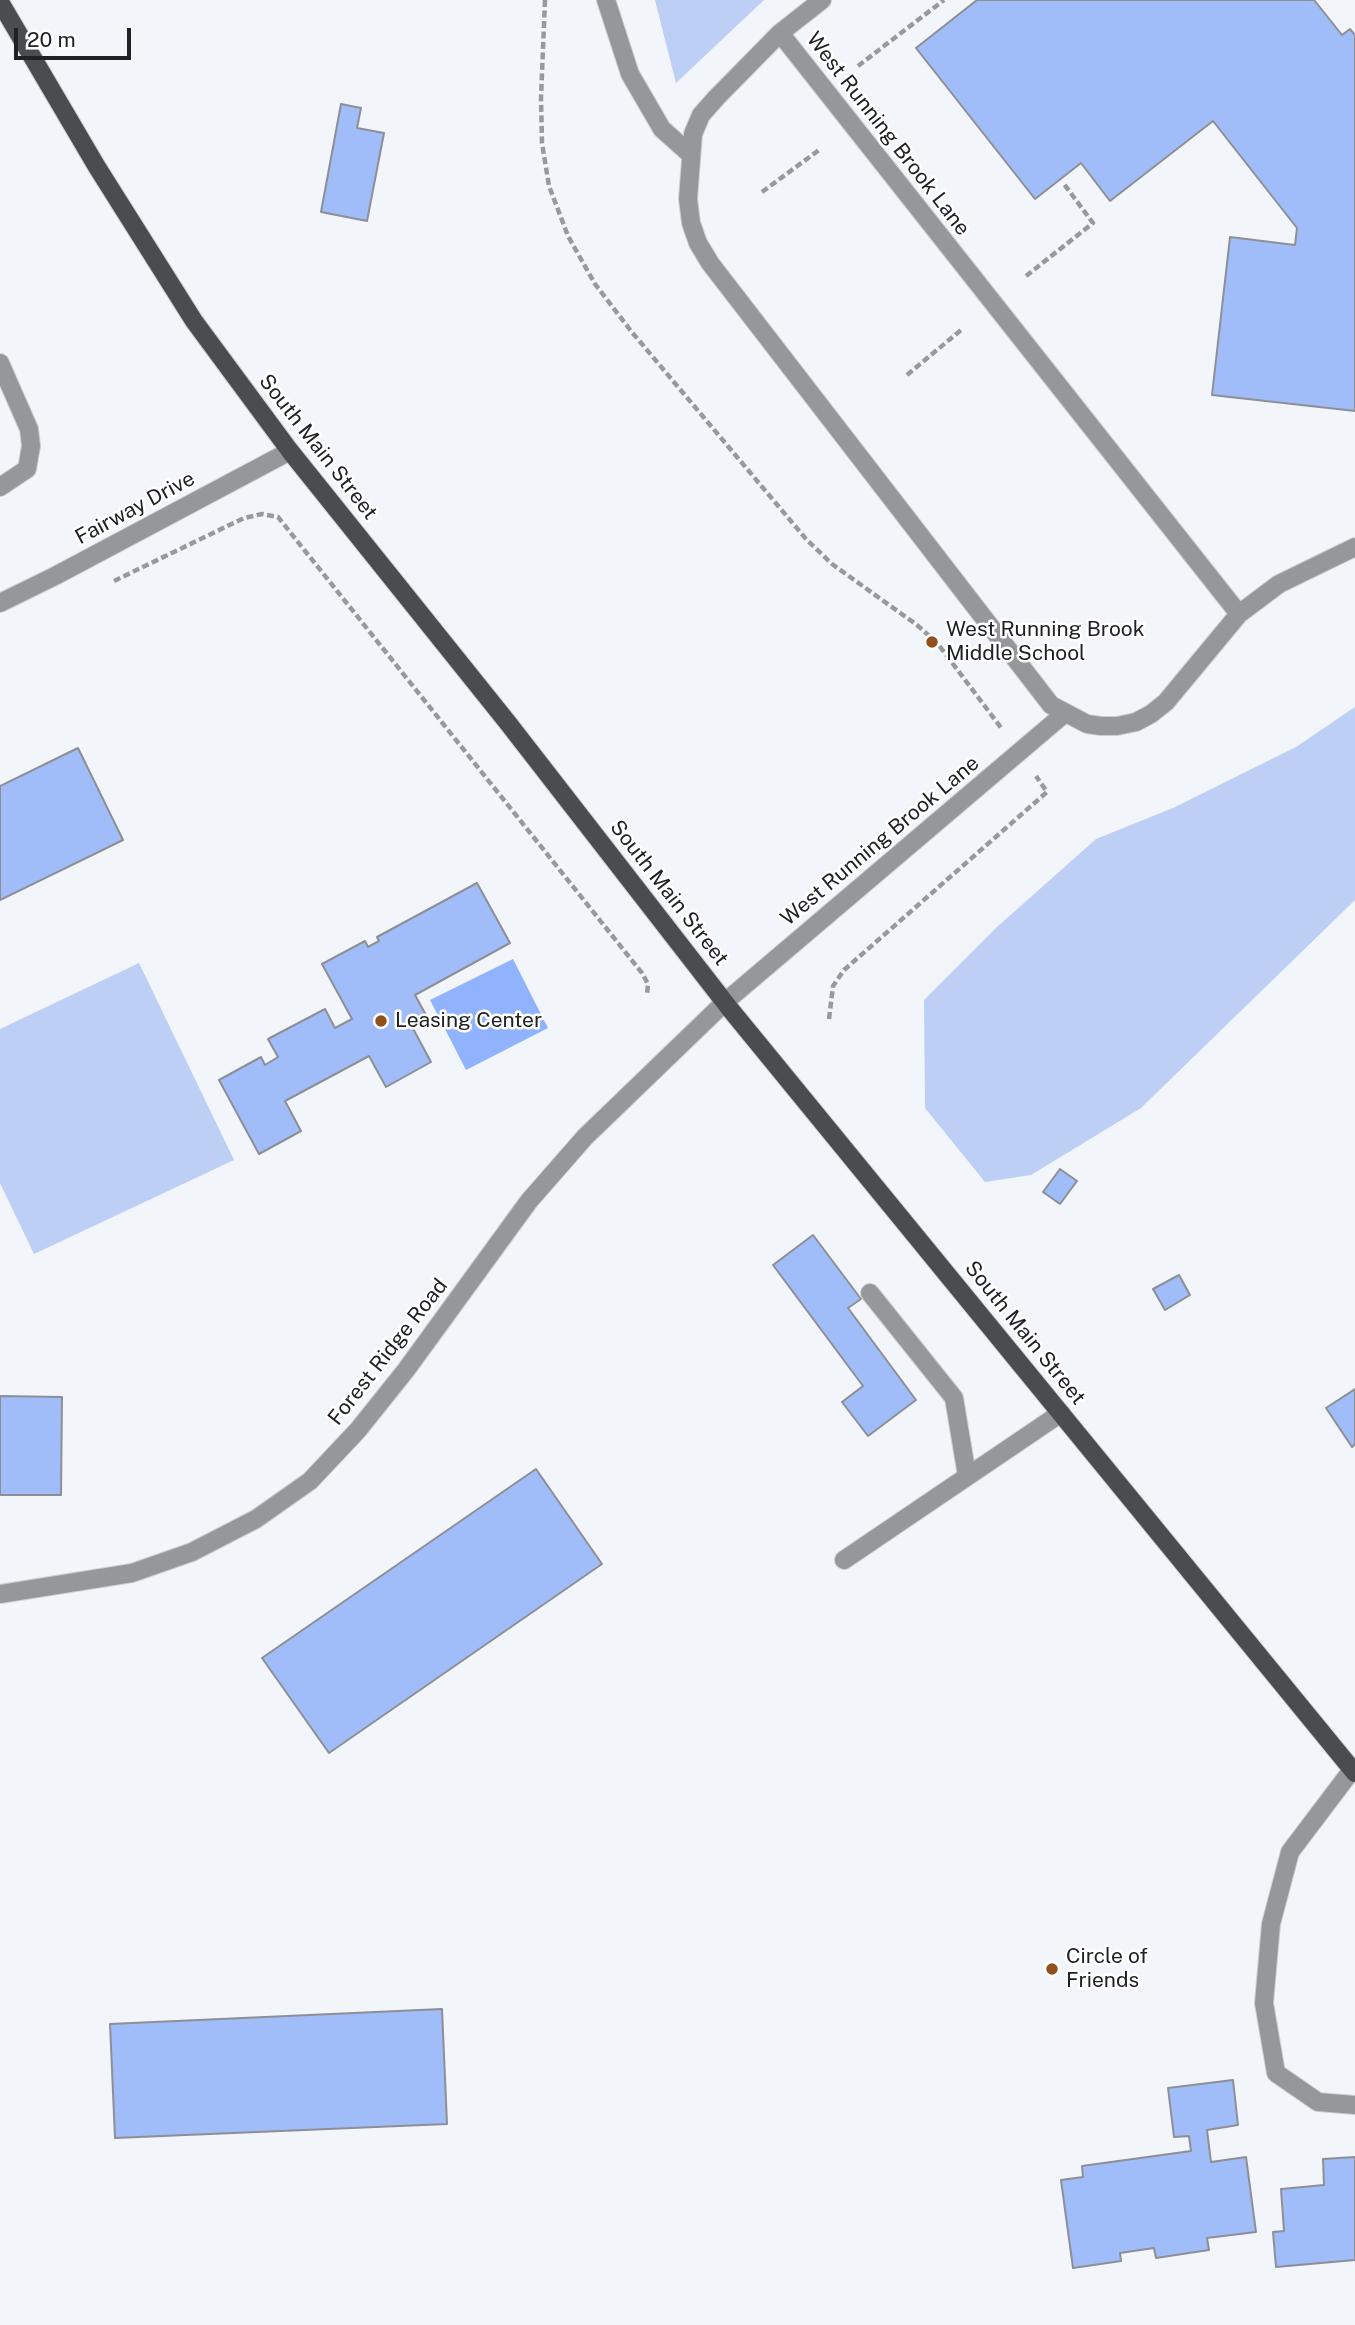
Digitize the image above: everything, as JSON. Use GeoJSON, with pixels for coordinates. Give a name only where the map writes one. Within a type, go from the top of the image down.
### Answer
{"type":"FeatureCollection","features":[{"type":"Feature","properties":{"kind":"main road","name":"South Main Street"},"geometry":{"type":"LineString","coordinates":[[0,2],[97,167],[194,321],[290,451],[508,723],[725,1002],[1354,1771]]}},
{"type":"Feature","properties":{"kind":"street"},"geometry":{"type":"LineString","coordinates":[[606,0],[630,74],[662,129],[690,154]]}},
{"type":"Feature","properties":{"kind":"street"},"geometry":{"type":"LineString","coordinates":[[780,33],[822,0]]}},
{"type":"Feature","properties":{"kind":"street","name":"West Running Brook Lane"},"geometry":{"type":"LineString","coordinates":[[780,33],[1239,614],[1166,702],[1152,714],[1136,722],[1101,726],[1087,724],[1051,705],[710,264],[698,243],[691,223],[688,199],[693,134],[701,115],[780,33]]}},
{"type":"Feature","properties":{"kind":"street"},"geometry":{"type":"LineString","coordinates":[[0,363],[29,429],[32,446],[27,469],[0,487]]}},
{"type":"Feature","properties":{"kind":"street","name":"Fairway Drive"},"geometry":{"type":"LineString","coordinates":[[0,603],[290,451]]}},
{"type":"Feature","properties":{"kind":"street"},"geometry":{"type":"LineString","coordinates":[[1239,614],[1279,584],[1355,547]]}},
{"type":"Feature","properties":{"kind":"street","name":"West Running Brook Lane"},"geometry":{"type":"LineString","coordinates":[[725,1002],[1065,714]]}},
{"type":"Feature","properties":{"kind":"street","name":"Forest Ridge Road"},"geometry":{"type":"LineString","coordinates":[[0,1594],[132,1573],[192,1552],[257,1519],[310,1481],[358,1430],[406,1370],[529,1201],[585,1137],[725,1002]]}},
{"type":"Feature","properties":{"kind":"street"},"geometry":{"type":"LineString","coordinates":[[870,1293],[954,1398],[967,1476]]}},
{"type":"Feature","properties":{"kind":"street"},"geometry":{"type":"LineString","coordinates":[[844,1560],[1061,1413]]}},
{"type":"Feature","properties":{"kind":"street"},"geometry":{"type":"LineString","coordinates":[[1354,1771],[1290,1852],[1271,1924],[1264,2003],[1276,2073],[1318,2102],[1355,2105]]}},
{"type":"Feature","properties":{"kind":"path"},"geometry":{"type":"LineString","coordinates":[[545,0],[541,98],[542,143],[549,186],[568,236],[595,284],[631,331],[806,539],[832,564],[917,625],[938,644],[1047,792],[844,970],[833,986],[829,1018]]}},
{"type":"Feature","properties":{"kind":"path"},"geometry":{"type":"LineString","coordinates":[[858,66],[944,0]]}},
{"type":"Feature","properties":{"kind":"path"},"geometry":{"type":"LineString","coordinates":[[762,192],[819,150]]}},
{"type":"Feature","properties":{"kind":"path"},"geometry":{"type":"LineString","coordinates":[[1026,276],[1093,223],[1063,184]]}},
{"type":"Feature","properties":{"kind":"path"},"geometry":{"type":"LineString","coordinates":[[907,375],[961,330]]}},
{"type":"Feature","properties":{"kind":"path"},"geometry":{"type":"LineString","coordinates":[[105,585],[244,518],[262,514],[278,517],[642,973],[648,984],[647,995]]}},
{"type":"Feature","properties":{"kind":"shaded area"},"geometry":{"type":"Polygon","coordinates":[[[655,0],[764,0],[676,83],[655,0]]]}},
{"type":"Feature","properties":{"kind":"shaded area"},"geometry":{"type":"Polygon","coordinates":[[[1355,707],[1355,900],[1141,1108],[1031,1175],[985,1182],[925,1108],[924,1000],[997,927],[1096,839],[1173,808],[1296,747],[1355,707]]]}},
{"type":"Feature","properties":{"kind":"shaded area"},"geometry":{"type":"Polygon","coordinates":[[[139,963],[234,1160],[34,1254],[0,1183],[0,1029],[139,963]]]}},
{"type":"Feature","properties":{"kind":"water"},"geometry":{"type":"Polygon","coordinates":[[[513,959],[548,1028],[466,1070],[430,1000],[513,959]]]}},
{"type":"Feature","properties":{"kind":"building"},"geometry":{"type":"Polygon","coordinates":[[[977,0],[1314,0],[1342,35],[1350,29],[1355,35],[1355,411],[1212,395],[1230,237],[1295,245],[1297,228],[1213,121],[1110,201],[1081,163],[1035,199],[916,48],[977,0]]]}},
{"type":"Feature","properties":{"kind":"building"},"geometry":{"type":"Polygon","coordinates":[[[341,104],[361,108],[357,128],[384,133],[367,221],[321,212],[341,104]]]}},
{"type":"Feature","properties":{"kind":"building"},"geometry":{"type":"Polygon","coordinates":[[[78,748],[123,840],[0,900],[0,786],[78,748]]]}},
{"type":"Feature","properties":{"kind":"building","name":"Leasing Center"},"geometry":{"type":"Polygon","coordinates":[[[477,883],[510,943],[415,995],[426,1015],[410,1023],[431,1062],[386,1087],[369,1056],[285,1101],[301,1131],[259,1154],[219,1080],[261,1057],[265,1065],[278,1057],[268,1039],[325,1009],[335,1028],[352,1019],[322,964],[365,941],[368,947],[379,941],[377,937],[477,883]]]}},
{"type":"Feature","properties":{"kind":"building"},"geometry":{"type":"Polygon","coordinates":[[[1060,1169],[1077,1181],[1060,1204],[1043,1192],[1060,1169]]]}},
{"type":"Feature","properties":{"kind":"building"},"geometry":{"type":"Polygon","coordinates":[[[813,1235],[861,1299],[848,1308],[916,1400],[868,1436],[842,1402],[863,1386],[773,1265],[813,1235]]]}},
{"type":"Feature","properties":{"kind":"building"},"geometry":{"type":"Polygon","coordinates":[[[1179,1275],[1190,1295],[1165,1310],[1153,1289],[1179,1275]]]}},
{"type":"Feature","properties":{"kind":"building"},"geometry":{"type":"Polygon","coordinates":[[[1355,1389],[1355,1444],[1352,1447],[1326,1408],[1355,1389]]]}},
{"type":"Feature","properties":{"kind":"building"},"geometry":{"type":"Polygon","coordinates":[[[0,1396],[62,1397],[61,1495],[0,1495],[0,1396]]]}},
{"type":"Feature","properties":{"kind":"building"},"geometry":{"type":"Polygon","coordinates":[[[536,1469],[602,1564],[329,1753],[262,1658],[536,1469]]]}},
{"type":"Feature","properties":{"kind":"building"},"geometry":{"type":"Polygon","coordinates":[[[442,2009],[447,2124],[115,2138],[110,2024],[442,2009]]]}},
{"type":"Feature","properties":{"kind":"building"},"geometry":{"type":"Polygon","coordinates":[[[1233,2080],[1238,2125],[1207,2130],[1211,2162],[1246,2157],[1256,2232],[1207,2238],[1209,2250],[1156,2258],[1154,2248],[1120,2253],[1121,2261],[1073,2268],[1061,2180],[1083,2177],[1082,2166],[1191,2151],[1189,2136],[1174,2137],[1168,2088],[1233,2080]]]}},
{"type":"Feature","properties":{"kind":"building"},"geometry":{"type":"Polygon","coordinates":[[[1355,2157],[1355,2260],[1276,2267],[1273,2232],[1284,2231],[1281,2189],[1324,2185],[1323,2159],[1355,2157]]]}},
{"type":"Feature","properties":{"kind":"place","name":"West Running Brook Middle School"},"geometry":{"type":"Point","coordinates":[932,642]}},
{"type":"Feature","properties":{"kind":"place","name":"Leasing Center"},"geometry":{"type":"Point","coordinates":[381,1021]}},
{"type":"Feature","properties":{"kind":"place","name":"Circle of Friends"},"geometry":{"type":"Point","coordinates":[1052,1969]}}]}
